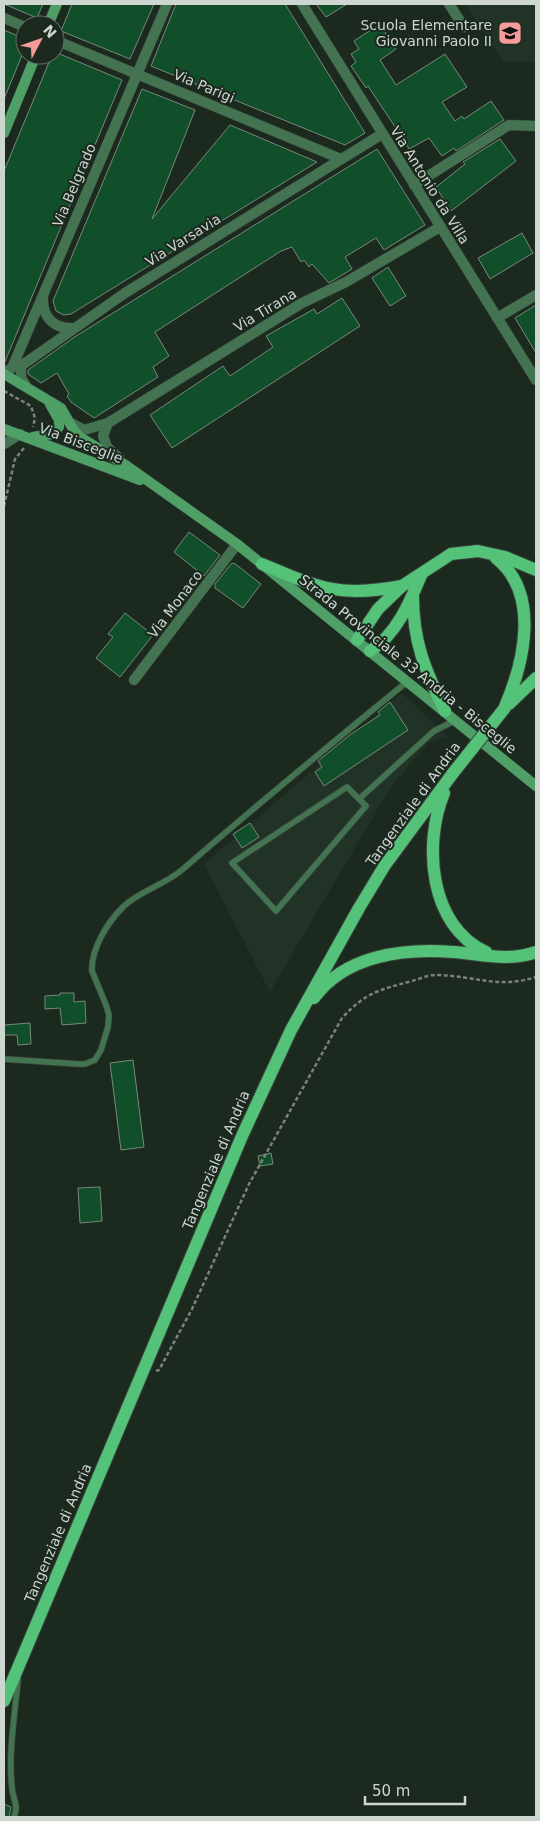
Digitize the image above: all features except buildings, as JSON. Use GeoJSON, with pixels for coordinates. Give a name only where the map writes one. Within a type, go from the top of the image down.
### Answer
{"type":"FeatureCollection","features":[{"type":"Feature","properties":{"kind":"main road"},"geometry":{"type":"LineString","coordinates":[[4,133],[32,65]]}},
{"type":"Feature","properties":{"kind":"main road","name":"Via Bisceglie"},"geometry":{"type":"LineString","coordinates":[[4,373],[61,408],[80,437],[127,466],[262,564]]}},
{"type":"Feature","properties":{"kind":"main road"},"geometry":{"type":"LineString","coordinates":[[25,436],[46,436],[59,427],[60,420],[45,397]]}},
{"type":"Feature","properties":{"kind":"main road","name":"Via Bisceglie"},"geometry":{"type":"LineString","coordinates":[[4,429],[148,482]]}},
{"type":"Feature","properties":{"kind":"main road"},"geometry":{"type":"LineString","coordinates":[[357,640],[378,610],[402,586],[451,554],[468,551],[487,553],[536,570]]}},
{"type":"Feature","properties":{"kind":"main road"},"geometry":{"type":"LineString","coordinates":[[487,553],[510,568],[516,575],[527,598],[530,615],[527,651],[504,709]]}},
{"type":"Feature","properties":{"kind":"main road"},"geometry":{"type":"LineString","coordinates":[[262,564],[307,583],[340,591],[372,592],[402,586]]}},
{"type":"Feature","properties":{"kind":"main road","name":"Strada Provinciale 33 Andria - Bisceglie"},"geometry":{"type":"LineString","coordinates":[[262,564],[536,786]]}},
{"type":"Feature","properties":{"kind":"main road"},"geometry":{"type":"LineString","coordinates":[[370,651],[390,635],[413,596],[422,573]]}},
{"type":"Feature","properties":{"kind":"main road"},"geometry":{"type":"LineString","coordinates":[[413,596],[413,620],[420,658],[445,711]]}},
{"type":"Feature","properties":{"kind":"main road","name":"Tangenziale di Andria"},"geometry":{"type":"LineString","coordinates":[[4,1701],[242,1136],[291,1030],[358,908],[385,866],[453,773],[504,709],[536,678]]}},
{"type":"Feature","properties":{"kind":"main road"},"geometry":{"type":"LineString","coordinates":[[453,773],[438,809],[433,834],[432,849],[436,881],[445,909],[462,936],[475,947],[495,956]]}},
{"type":"Feature","properties":{"kind":"main road"},"geometry":{"type":"LineString","coordinates":[[291,1030],[318,993],[340,972],[352,964],[404,952],[452,951],[515,957],[536,952]]}},
{"type":"Feature","properties":{"kind":"street","name":"Via Belgrado"},"geometry":{"type":"LineString","coordinates":[[4,373],[12,368],[167,4]]}},
{"type":"Feature","properties":{"kind":"street","name":"Via Antonio da Villa"},"geometry":{"type":"LineString","coordinates":[[302,4],[536,380]]}},
{"type":"Feature","properties":{"kind":"street"},"geometry":{"type":"LineString","coordinates":[[449,4],[464,27]]}},
{"type":"Feature","properties":{"kind":"street","name":"Via Parigi"},"geometry":{"type":"LineString","coordinates":[[65,44],[341,159]]}},
{"type":"Feature","properties":{"kind":"street"},"geometry":{"type":"LineString","coordinates":[[414,185],[509,125],[536,126]]}},
{"type":"Feature","properties":{"kind":"street","name":"Via Varsavia"},"geometry":{"type":"LineString","coordinates":[[26,386],[21,378],[22,366],[73,328],[125,292],[382,134]]}},
{"type":"Feature","properties":{"kind":"street","name":"Via Tirana"},"geometry":{"type":"LineString","coordinates":[[69,422],[84,430],[108,424],[302,303],[346,282],[440,228]]}},
{"type":"Feature","properties":{"kind":"street"},"geometry":{"type":"LineString","coordinates":[[43,295],[44,311],[50,320],[62,327],[73,328]]}},
{"type":"Feature","properties":{"kind":"street"},"geometry":{"type":"LineString","coordinates":[[497,318],[536,295]]}},
{"type":"Feature","properties":{"kind":"street"},"geometry":{"type":"LineString","coordinates":[[108,424],[103,436],[107,447],[127,466]]}},
{"type":"Feature","properties":{"kind":"street"},"geometry":{"type":"LineString","coordinates":[[4,444],[25,436]]}},
{"type":"Feature","properties":{"kind":"street","name":"Via Monaco"},"geometry":{"type":"LineString","coordinates":[[134,680],[237,544]]}},
{"type":"Feature","properties":{"kind":"lane"},"geometry":{"type":"LineString","coordinates":[[4,1059],[78,1064],[85,1064],[95,1060],[101,1050],[108,1015],[92,971],[92,963],[99,942],[117,914],[130,901],[162,885],[178,874],[265,797],[408,681]]}},
{"type":"Feature","properties":{"kind":"lane"},"geometry":{"type":"LineString","coordinates":[[359,799],[434,731],[456,720]]}},
{"type":"Feature","properties":{"kind":"lane"},"geometry":{"type":"LineString","coordinates":[[347,787],[359,799],[366,806],[276,911],[232,863],[347,787]]}},
{"type":"Feature","properties":{"kind":"lane"},"geometry":{"type":"LineString","coordinates":[[14,1817],[18,1808],[12,1791],[10,1763],[20,1663]]}},
{"type":"Feature","properties":{"kind":"path"},"geometry":{"type":"LineString","coordinates":[[140,1377],[159,1370],[192,1309],[249,1184],[342,1018],[356,1003],[373,991],[436,974],[493,982],[518,983],[536,977]]}},
{"type":"Feature","properties":{"kind":"shaded area","name":"Scuola Elementare Giovanni Paolo II"},"geometry":{"type":"Polygon","coordinates":[[[465,4],[536,4],[536,62],[503,62],[465,4]]]}},
{"type":"Feature","properties":{"kind":"shaded area"},"geometry":{"type":"Polygon","coordinates":[[[402,693],[448,737],[428,743],[390,788],[270,992],[204,864],[402,693]]]}},
{"type":"Feature","properties":{"kind":"place","name":"Scuola Elementare Giovanni Paolo II"},"geometry":{"type":"Point","coordinates":[510,33]}}]}
